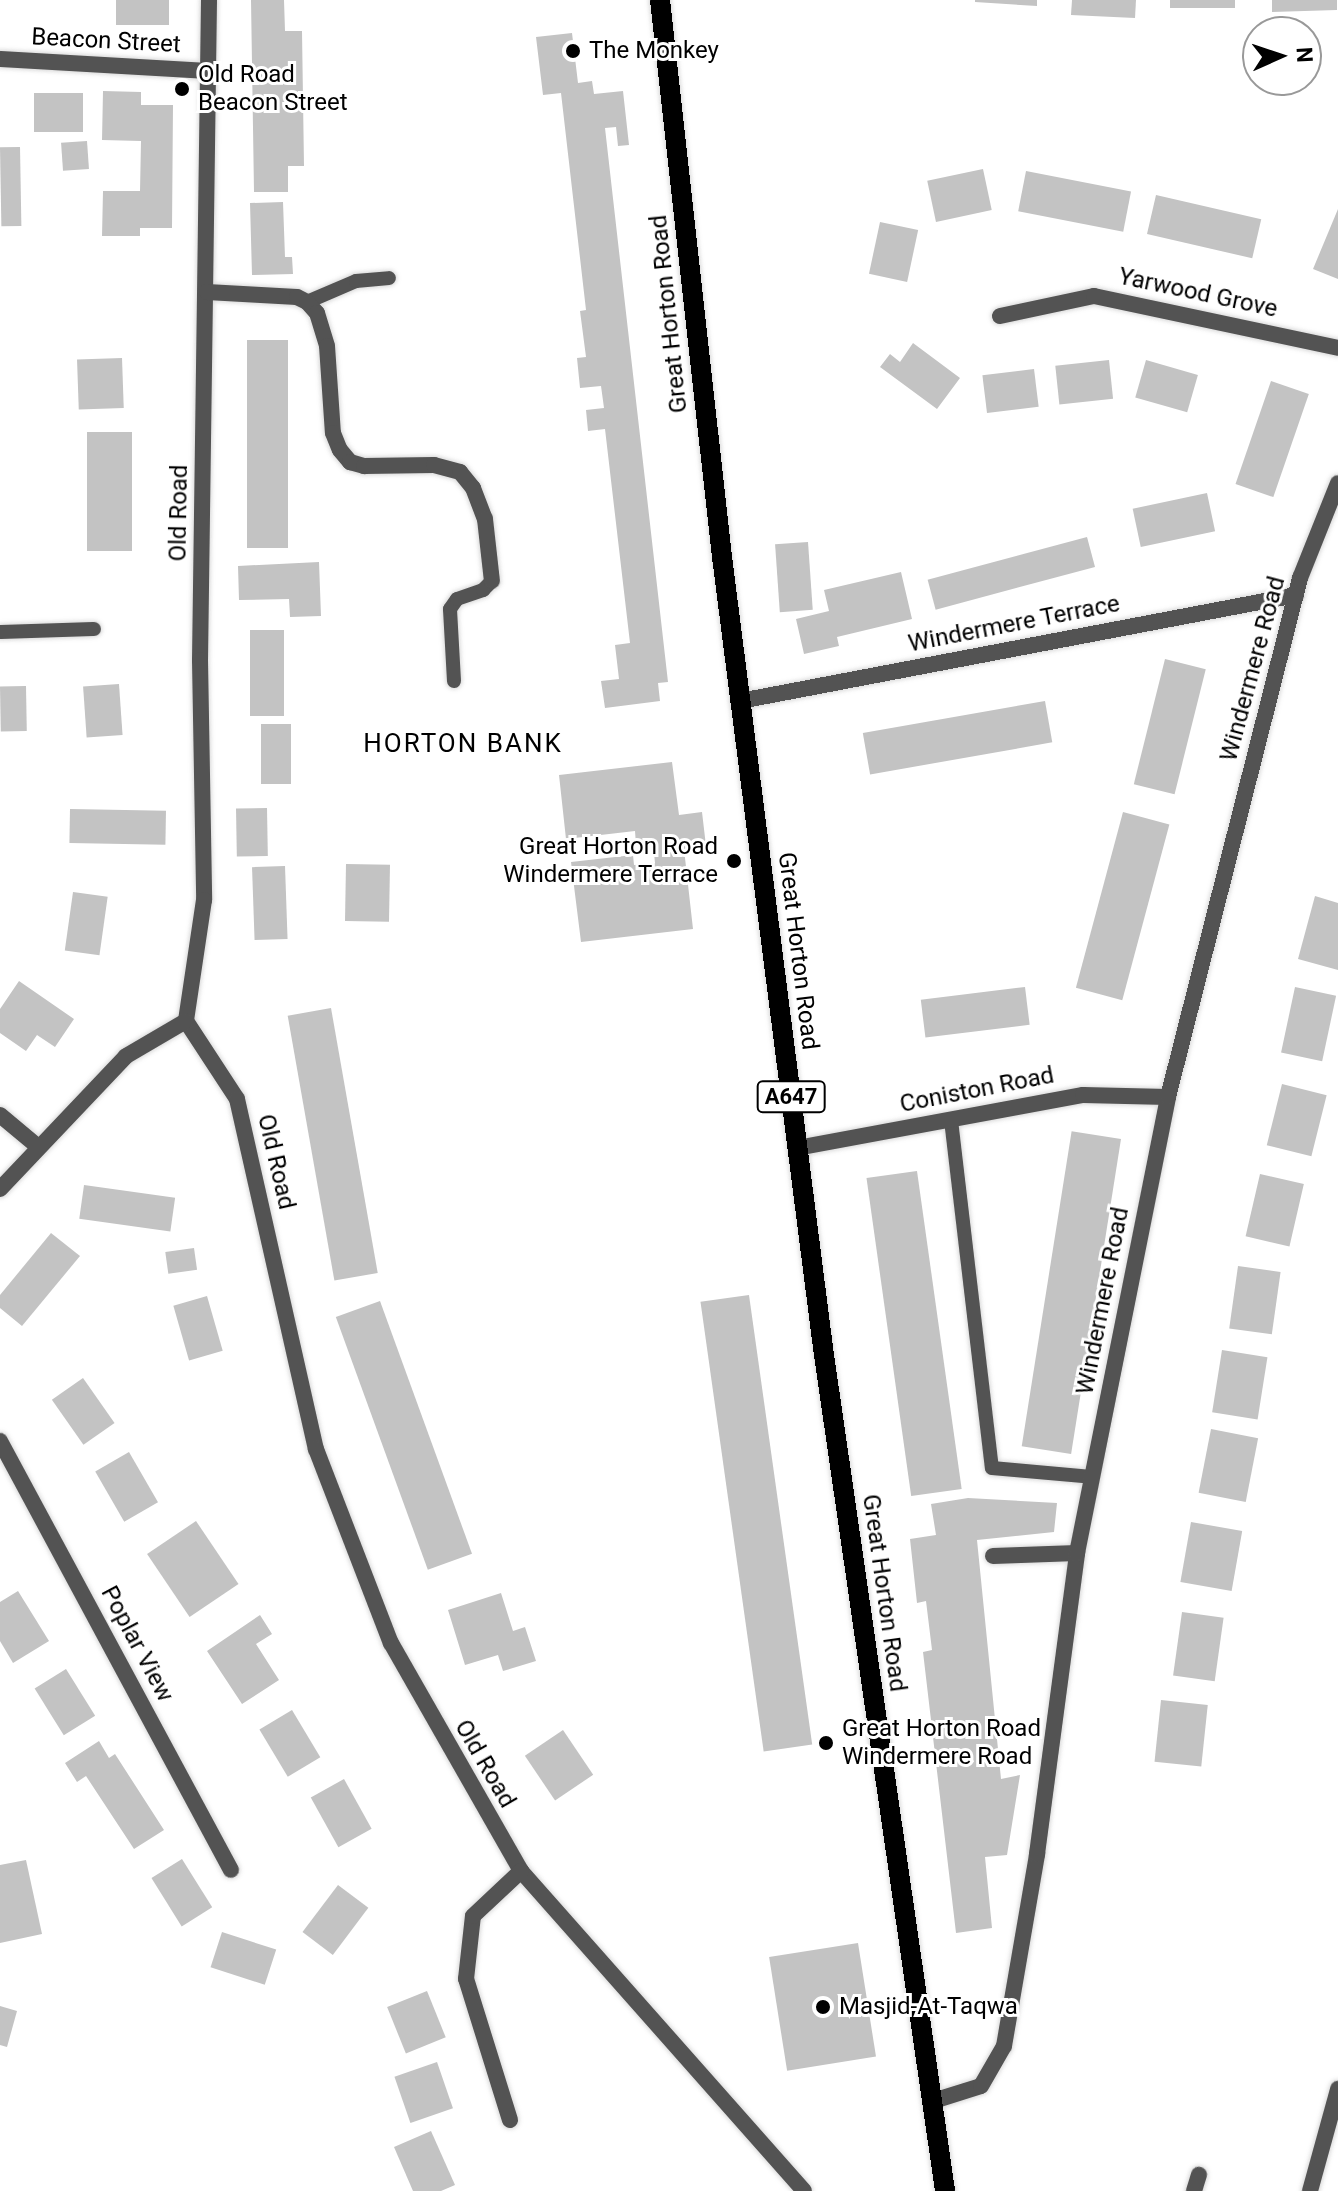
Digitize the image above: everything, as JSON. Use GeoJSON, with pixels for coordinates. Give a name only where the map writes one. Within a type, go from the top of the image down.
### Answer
{"type":"FeatureCollection","features":[{"type":"Feature","properties":{"kind":"main road","name":"Great Horton Road"},"geometry":{"type":"LineString","coordinates":[[660,0],[740,701],[797,1148],[945,2191]]}},
{"type":"Feature","properties":{"kind":"street","name":"Old Road"},"geometry":{"type":"LineString","coordinates":[[209,0],[200,660],[204,900],[186,1021],[237,1099],[316,1449],[391,1643],[521,1871],[804,2191]]}},
{"type":"Feature","properties":{"kind":"street","name":"Beacon Street"},"geometry":{"type":"LineString","coordinates":[[0,59],[209,71]]}},
{"type":"Feature","properties":{"kind":"street"},"geometry":{"type":"LineString","coordinates":[[207,292],[297,297],[307,302],[317,313],[327,346],[333,433],[340,450],[350,462],[364,466],[434,465],[460,472],[473,488],[485,519],[492,581]]}},
{"type":"Feature","properties":{"kind":"street","name":"Yarwood Grove"},"geometry":{"type":"LineString","coordinates":[[1000,316],[1094,296],[1338,348]]}},
{"type":"Feature","properties":{"kind":"street","name":"Windermere Road"},"geometry":{"type":"LineString","coordinates":[[930,2102],[981,2086],[1004,2046],[1037,1854],[1077,1553],[1168,1097],[1296,595],[1338,483]]}},
{"type":"Feature","properties":{"kind":"street","name":"Windermere Terrace"},"geometry":{"type":"LineString","coordinates":[[740,701],[1296,595]]}},
{"type":"Feature","properties":{"kind":"street"},"geometry":{"type":"LineString","coordinates":[[0,1189],[36,1145],[126,1056],[186,1021]]}},
{"type":"Feature","properties":{"kind":"street","name":"Coniston Road"},"geometry":{"type":"LineString","coordinates":[[797,1148],[1083,1095],[1168,1097]]}},
{"type":"Feature","properties":{"kind":"street"},"geometry":{"type":"LineString","coordinates":[[0,1115],[36,1145]]}},
{"type":"Feature","properties":{"kind":"street","name":"Poplar View"},"geometry":{"type":"LineString","coordinates":[[0,1441],[231,1870]]}},
{"type":"Feature","properties":{"kind":"street"},"geometry":{"type":"LineString","coordinates":[[993,1556],[1077,1553]]}},
{"type":"Feature","properties":{"kind":"street"},"geometry":{"type":"LineString","coordinates":[[510,2120],[466,1979],[473,1916],[521,1871]]}},
{"type":"Feature","properties":{"kind":"street"},"geometry":{"type":"LineString","coordinates":[[1310,2191],[1338,2089]]}},
{"type":"Feature","properties":{"kind":"lane"},"geometry":{"type":"LineString","coordinates":[[307,302],[356,281],[389,278]]}},
{"type":"Feature","properties":{"kind":"lane"},"geometry":{"type":"LineString","coordinates":[[454,681],[450,609],[457,599],[483,590],[492,581]]}},
{"type":"Feature","properties":{"kind":"lane"},"geometry":{"type":"LineString","coordinates":[[0,632],[94,629]]}},
{"type":"Feature","properties":{"kind":"lane"},"geometry":{"type":"LineString","coordinates":[[951,1120],[992,1468],[1092,1477]]}},
{"type":"Feature","properties":{"kind":"building"},"geometry":{"type":"Polygon","coordinates":[[[116,0],[169,0],[169,25],[116,25],[116,0]]]}},
{"type":"Feature","properties":{"kind":"building"},"geometry":{"type":"Polygon","coordinates":[[[251,0],[284,0],[285,31],[302,31],[304,166],[288,166],[288,192],[254,192],[251,0]]]}},
{"type":"Feature","properties":{"kind":"building"},"geometry":{"type":"Polygon","coordinates":[[[1037,0],[1037,6],[975,2],[1037,0]]]}},
{"type":"Feature","properties":{"kind":"building"},"geometry":{"type":"Polygon","coordinates":[[[1072,0],[1136,0],[1135,18],[1071,15],[1072,0]]]}},
{"type":"Feature","properties":{"kind":"building"},"geometry":{"type":"Polygon","coordinates":[[[1170,0],[1235,0],[1235,8],[1170,8],[1170,0]]]}},
{"type":"Feature","properties":{"kind":"building"},"geometry":{"type":"Polygon","coordinates":[[[1272,0],[1337,0],[1337,10],[1272,12],[1272,0]]]}},
{"type":"Feature","properties":{"kind":"building"},"geometry":{"type":"Polygon","coordinates":[[[572,33],[578,83],[592,81],[594,94],[623,91],[629,145],[618,146],[616,127],[605,128],[668,682],[658,683],[660,701],[605,708],[601,681],[619,679],[615,645],[630,643],[605,429],[588,431],[586,410],[604,408],[601,386],[580,388],[577,358],[586,357],[580,311],[586,310],[561,93],[543,95],[536,37],[572,33]]]}},
{"type":"Feature","properties":{"kind":"building"},"geometry":{"type":"Polygon","coordinates":[[[103,91],[141,92],[141,105],[173,105],[172,228],[140,228],[140,236],[102,236],[103,191],[140,191],[141,141],[102,140],[103,91]]]}},
{"type":"Feature","properties":{"kind":"building"},"geometry":{"type":"Polygon","coordinates":[[[34,93],[83,93],[83,132],[34,132],[34,93]]]}},
{"type":"Feature","properties":{"kind":"building"},"geometry":{"type":"Polygon","coordinates":[[[87,141],[89,169],[63,171],[61,143],[87,141]]]}},
{"type":"Feature","properties":{"kind":"building"},"geometry":{"type":"Polygon","coordinates":[[[0,147],[20,147],[21,226],[1,226],[0,147]]]}},
{"type":"Feature","properties":{"kind":"building"},"geometry":{"type":"Polygon","coordinates":[[[983,169],[992,210],[936,222],[927,181],[983,169]]]}},
{"type":"Feature","properties":{"kind":"building"},"geometry":{"type":"Polygon","coordinates":[[[1026,171],[1131,191],[1123,232],[1018,211],[1026,171]]]}},
{"type":"Feature","properties":{"kind":"building"},"geometry":{"type":"Polygon","coordinates":[[[1156,195],[1261,219],[1252,258],[1147,234],[1156,195]]]}},
{"type":"Feature","properties":{"kind":"building"},"geometry":{"type":"Polygon","coordinates":[[[283,202],[285,257],[292,257],[293,274],[252,275],[250,203],[283,202]]]}},
{"type":"Feature","properties":{"kind":"building"},"geometry":{"type":"Polygon","coordinates":[[[1338,209],[1338,279],[1313,269],[1338,209]]]}},
{"type":"Feature","properties":{"kind":"building"},"geometry":{"type":"Polygon","coordinates":[[[880,222],[918,230],[907,282],[869,274],[880,222]]]}},
{"type":"Feature","properties":{"kind":"building"},"geometry":{"type":"Polygon","coordinates":[[[247,340],[288,340],[288,548],[247,548],[247,340]]]}},
{"type":"Feature","properties":{"kind":"building"},"geometry":{"type":"Polygon","coordinates":[[[913,343],[960,378],[937,409],[880,367],[890,354],[900,362],[913,343]]]}},
{"type":"Feature","properties":{"kind":"building"},"geometry":{"type":"Polygon","coordinates":[[[122,358],[124,408],[79,410],[77,360],[122,358]]]}},
{"type":"Feature","properties":{"kind":"building"},"geometry":{"type":"Polygon","coordinates":[[[1109,360],[1113,399],[1059,404],[1055,366],[1109,360]]]}},
{"type":"Feature","properties":{"kind":"building"},"geometry":{"type":"Polygon","coordinates":[[[1146,360],[1198,375],[1187,412],[1135,397],[1146,360]]]}},
{"type":"Feature","properties":{"kind":"building"},"geometry":{"type":"Polygon","coordinates":[[[1034,369],[1039,407],[987,413],[982,375],[1034,369]]]}},
{"type":"Feature","properties":{"kind":"building"},"geometry":{"type":"Polygon","coordinates":[[[1271,381],[1309,394],[1273,497],[1236,484],[1271,381]]]}},
{"type":"Feature","properties":{"kind":"building"},"geometry":{"type":"Polygon","coordinates":[[[87,432],[132,432],[132,551],[87,551],[87,432]]]}},
{"type":"Feature","properties":{"kind":"building"},"geometry":{"type":"Polygon","coordinates":[[[1207,493],[1215,531],[1141,547],[1133,509],[1207,493]]]}},
{"type":"Feature","properties":{"kind":"building"},"geometry":{"type":"Polygon","coordinates":[[[1087,537],[1095,567],[936,610],[928,580],[1087,537]]]}},
{"type":"Feature","properties":{"kind":"building"},"geometry":{"type":"Polygon","coordinates":[[[808,542],[813,610],[780,612],[775,544],[808,542]]]}},
{"type":"Feature","properties":{"kind":"building"},"geometry":{"type":"Polygon","coordinates":[[[319,562],[321,616],[290,617],[289,599],[239,600],[238,566],[319,562]]]}},
{"type":"Feature","properties":{"kind":"building"},"geometry":{"type":"Polygon","coordinates":[[[901,572],[912,619],[837,637],[839,646],[804,654],[796,619],[829,611],[824,590],[901,572]]]}},
{"type":"Feature","properties":{"kind":"building"},"geometry":{"type":"Polygon","coordinates":[[[250,630],[284,630],[284,716],[250,716],[250,630]]]}},
{"type":"Feature","properties":{"kind":"building"},"geometry":{"type":"Polygon","coordinates":[[[1165,659],[1206,669],[1175,794],[1134,784],[1165,659]]]}},
{"type":"Feature","properties":{"kind":"building"},"geometry":{"type":"Polygon","coordinates":[[[119,684],[123,735],[87,737],[83,687],[119,684]]]}},
{"type":"Feature","properties":{"kind":"building"},"geometry":{"type":"Polygon","coordinates":[[[0,686],[26,686],[27,731],[1,731],[0,686]]]}},
{"type":"Feature","properties":{"kind":"building"},"geometry":{"type":"Polygon","coordinates":[[[1045,701],[1052,742],[870,774],[863,733],[1045,701]]]}},
{"type":"Feature","properties":{"kind":"building"},"geometry":{"type":"Polygon","coordinates":[[[261,724],[291,724],[291,784],[261,784],[261,724]]]}},
{"type":"Feature","properties":{"kind":"building"},"geometry":{"type":"Polygon","coordinates":[[[672,762],[679,815],[702,812],[706,846],[684,849],[693,929],[581,942],[571,862],[633,855],[634,865],[655,863],[653,843],[636,845],[635,831],[566,839],[559,775],[672,762]]]}},
{"type":"Feature","properties":{"kind":"building"},"geometry":{"type":"Polygon","coordinates":[[[267,808],[268,856],[237,857],[236,809],[267,808]]]}},
{"type":"Feature","properties":{"kind":"building"},"geometry":{"type":"Polygon","coordinates":[[[70,809],[166,811],[165,845],[69,843],[70,809]]]}},
{"type":"Feature","properties":{"kind":"building"},"geometry":{"type":"Polygon","coordinates":[[[1123,812],[1169,824],[1122,1000],[1076,988],[1123,812]]]}},
{"type":"Feature","properties":{"kind":"building"},"geometry":{"type":"Polygon","coordinates":[[[346,864],[390,865],[389,922],[345,921],[346,864]]]}},
{"type":"Feature","properties":{"kind":"building"},"geometry":{"type":"Polygon","coordinates":[[[285,866],[288,939],[255,940],[252,867],[285,866]]]}},
{"type":"Feature","properties":{"kind":"building"},"geometry":{"type":"Polygon","coordinates":[[[73,892],[108,897],[99,955],[65,950],[73,892]]]}},
{"type":"Feature","properties":{"kind":"building"},"geometry":{"type":"Polygon","coordinates":[[[1315,896],[1338,903],[1338,970],[1298,959],[1315,896]]]}},
{"type":"Feature","properties":{"kind":"building"},"geometry":{"type":"Polygon","coordinates":[[[19,981],[74,1019],[55,1047],[37,1035],[26,1051],[0,1033],[0,1009],[19,981]]]}},
{"type":"Feature","properties":{"kind":"building"},"geometry":{"type":"Polygon","coordinates":[[[1025,987],[1030,1025],[925,1038],[921,1000],[1025,987]]]}},
{"type":"Feature","properties":{"kind":"building"},"geometry":{"type":"Polygon","coordinates":[[[1295,987],[1336,996],[1322,1061],[1281,1053],[1295,987]]]}},
{"type":"Feature","properties":{"kind":"building"},"geometry":{"type":"Polygon","coordinates":[[[331,1008],[378,1273],[334,1281],[288,1016],[331,1008]]]}},
{"type":"Feature","properties":{"kind":"building"},"geometry":{"type":"Polygon","coordinates":[[[1282,1084],[1327,1095],[1311,1156],[1267,1145],[1282,1084]]]}},
{"type":"Feature","properties":{"kind":"building"},"geometry":{"type":"Polygon","coordinates":[[[1072,1131],[1121,1139],[1071,1454],[1022,1446],[1072,1131]]]}},
{"type":"Feature","properties":{"kind":"building"},"geometry":{"type":"Polygon","coordinates":[[[917,1171],[962,1489],[911,1496],[866,1178],[917,1171]]]}},
{"type":"Feature","properties":{"kind":"building"},"geometry":{"type":"Polygon","coordinates":[[[1260,1174],[1304,1184],[1289,1246],[1246,1236],[1260,1174]]]}},
{"type":"Feature","properties":{"kind":"building"},"geometry":{"type":"Polygon","coordinates":[[[84,1185],[175,1198],[170,1231],[79,1219],[84,1185]]]}},
{"type":"Feature","properties":{"kind":"building"},"geometry":{"type":"Polygon","coordinates":[[[51,1233],[80,1256],[22,1326],[0,1308],[0,1295],[51,1233]]]}},
{"type":"Feature","properties":{"kind":"building"},"geometry":{"type":"Polygon","coordinates":[[[194,1248],[197,1270],[168,1274],[165,1252],[194,1248]]]}},
{"type":"Feature","properties":{"kind":"building"},"geometry":{"type":"Polygon","coordinates":[[[1238,1266],[1281,1272],[1272,1334],[1229,1328],[1238,1266]]]}},
{"type":"Feature","properties":{"kind":"building"},"geometry":{"type":"Polygon","coordinates":[[[749,1295],[812,1745],[764,1751],[700,1302],[749,1295]]]}},
{"type":"Feature","properties":{"kind":"building"},"geometry":{"type":"Polygon","coordinates":[[[207,1296],[223,1351],[189,1360],[173,1306],[207,1296]]]}},
{"type":"Feature","properties":{"kind":"building"},"geometry":{"type":"Polygon","coordinates":[[[380,1301],[472,1554],[428,1570],[336,1317],[380,1301]]]}},
{"type":"Feature","properties":{"kind":"building"},"geometry":{"type":"Polygon","coordinates":[[[1222,1350],[1267,1357],[1258,1419],[1212,1412],[1222,1350]]]}},
{"type":"Feature","properties":{"kind":"building"},"geometry":{"type":"Polygon","coordinates":[[[83,1378],[115,1423],[83,1445],[52,1400],[83,1378]]]}},
{"type":"Feature","properties":{"kind":"building"},"geometry":{"type":"Polygon","coordinates":[[[1211,1429],[1258,1438],[1246,1502],[1199,1493],[1211,1429]]]}},
{"type":"Feature","properties":{"kind":"building"},"geometry":{"type":"Polygon","coordinates":[[[129,1452],[158,1502],[124,1522],[95,1472],[129,1452]]]}},
{"type":"Feature","properties":{"kind":"building"},"geometry":{"type":"Polygon","coordinates":[[[968,1498],[1057,1503],[1054,1532],[977,1540],[1001,1779],[1020,1775],[1007,1855],[985,1857],[992,1928],[956,1933],[923,1652],[932,1650],[926,1601],[917,1603],[910,1539],[936,1535],[931,1504],[968,1498]]]}},
{"type":"Feature","properties":{"kind":"building"},"geometry":{"type":"Polygon","coordinates":[[[196,1521],[238,1584],[190,1617],[147,1554],[196,1521]]]}},
{"type":"Feature","properties":{"kind":"building"},"geometry":{"type":"Polygon","coordinates":[[[1191,1522],[1242,1531],[1232,1591],[1180,1582],[1191,1522]]]}},
{"type":"Feature","properties":{"kind":"building"},"geometry":{"type":"Polygon","coordinates":[[[18,1591],[49,1641],[13,1663],[0,1641],[0,1602],[18,1591]]]}},
{"type":"Feature","properties":{"kind":"building"},"geometry":{"type":"Polygon","coordinates":[[[501,1593],[513,1631],[525,1627],[536,1661],[503,1671],[498,1655],[465,1665],[448,1610],[501,1593]]]}},
{"type":"Feature","properties":{"kind":"building"},"geometry":{"type":"Polygon","coordinates":[[[1182,1612],[1224,1618],[1215,1681],[1173,1675],[1182,1612]]]}},
{"type":"Feature","properties":{"kind":"building"},"geometry":{"type":"Polygon","coordinates":[[[260,1615],[272,1634],[256,1644],[279,1680],[242,1704],[207,1651],[260,1615]]]}},
{"type":"Feature","properties":{"kind":"building"},"geometry":{"type":"Polygon","coordinates":[[[66,1669],[95,1716],[64,1735],[35,1689],[66,1669]]]}},
{"type":"Feature","properties":{"kind":"building"},"geometry":{"type":"Polygon","coordinates":[[[1161,1700],[1208,1705],[1201,1767],[1155,1762],[1161,1700]]]}},
{"type":"Feature","properties":{"kind":"building"},"geometry":{"type":"Polygon","coordinates":[[[292,1710],[320,1757],[288,1777],[259,1730],[292,1710]]]}},
{"type":"Feature","properties":{"kind":"building"},"geometry":{"type":"Polygon","coordinates":[[[563,1730],[593,1775],[555,1800],[525,1756],[563,1730]]]}},
{"type":"Feature","properties":{"kind":"building"},"geometry":{"type":"Polygon","coordinates":[[[99,1741],[109,1758],[115,1754],[164,1830],[134,1849],[86,1776],[77,1782],[65,1763],[99,1741]]]}},
{"type":"Feature","properties":{"kind":"building"},"geometry":{"type":"Polygon","coordinates":[[[344,1779],[372,1829],[338,1847],[311,1797],[344,1779]]]}},
{"type":"Feature","properties":{"kind":"building"},"geometry":{"type":"Polygon","coordinates":[[[182,1859],[212,1907],[182,1926],[151,1878],[182,1859]]]}},
{"type":"Feature","properties":{"kind":"building"},"geometry":{"type":"Polygon","coordinates":[[[26,1860],[42,1934],[0,1943],[0,1865],[26,1860]]]}},
{"type":"Feature","properties":{"kind":"building"},"geometry":{"type":"Polygon","coordinates":[[[338,1885],[368,1908],[333,1955],[302,1932],[338,1885]]]}},
{"type":"Feature","properties":{"kind":"building"},"geometry":{"type":"Polygon","coordinates":[[[222,1932],[276,1950],[265,1985],[211,1967],[222,1932]]]}},
{"type":"Feature","properties":{"kind":"building","name":"Masjid-At-Taqwa"},"geometry":{"type":"Polygon","coordinates":[[[858,1943],[876,2057],[787,2071],[769,1957],[858,1943]]]}},
{"type":"Feature","properties":{"kind":"building"},"geometry":{"type":"Polygon","coordinates":[[[427,1991],[446,2037],[406,2053],[387,2007],[427,1991]]]}},
{"type":"Feature","properties":{"kind":"building"},"geometry":{"type":"Polygon","coordinates":[[[0,2006],[17,2011],[7,2047],[0,2045],[0,2006]]]}},
{"type":"Feature","properties":{"kind":"building"},"geometry":{"type":"Polygon","coordinates":[[[437,2062],[453,2108],[410,2123],[394,2077],[437,2062]]]}},
{"type":"Feature","properties":{"kind":"building"},"geometry":{"type":"Polygon","coordinates":[[[431,2131],[455,2185],[441,2191],[413,2191],[394,2147],[431,2131]]]}},
{"type":"Feature","properties":{"kind":"place","name":"The Monkey"},"geometry":{"type":"Point","coordinates":[573,51]}},
{"type":"Feature","properties":{"kind":"place","name":"Old Road Beacon Street"},"geometry":{"type":"Point","coordinates":[182,89]}},
{"type":"Feature","properties":{"kind":"place","name":"Great Horton Road Windermere Terrace"},"geometry":{"type":"Point","coordinates":[734,861]}},
{"type":"Feature","properties":{"kind":"place","name":"Great Horton Road Windermere Road"},"geometry":{"type":"Point","coordinates":[826,1743]}},
{"type":"Feature","properties":{"kind":"place","name":"Masjid-At-Taqwa"},"geometry":{"type":"Point","coordinates":[823,2007]}},
{"type":"Feature","properties":{"kind":"district","name":"HORTON BANK"},"geometry":{"type":"Point","coordinates":[463,744]}}]}
